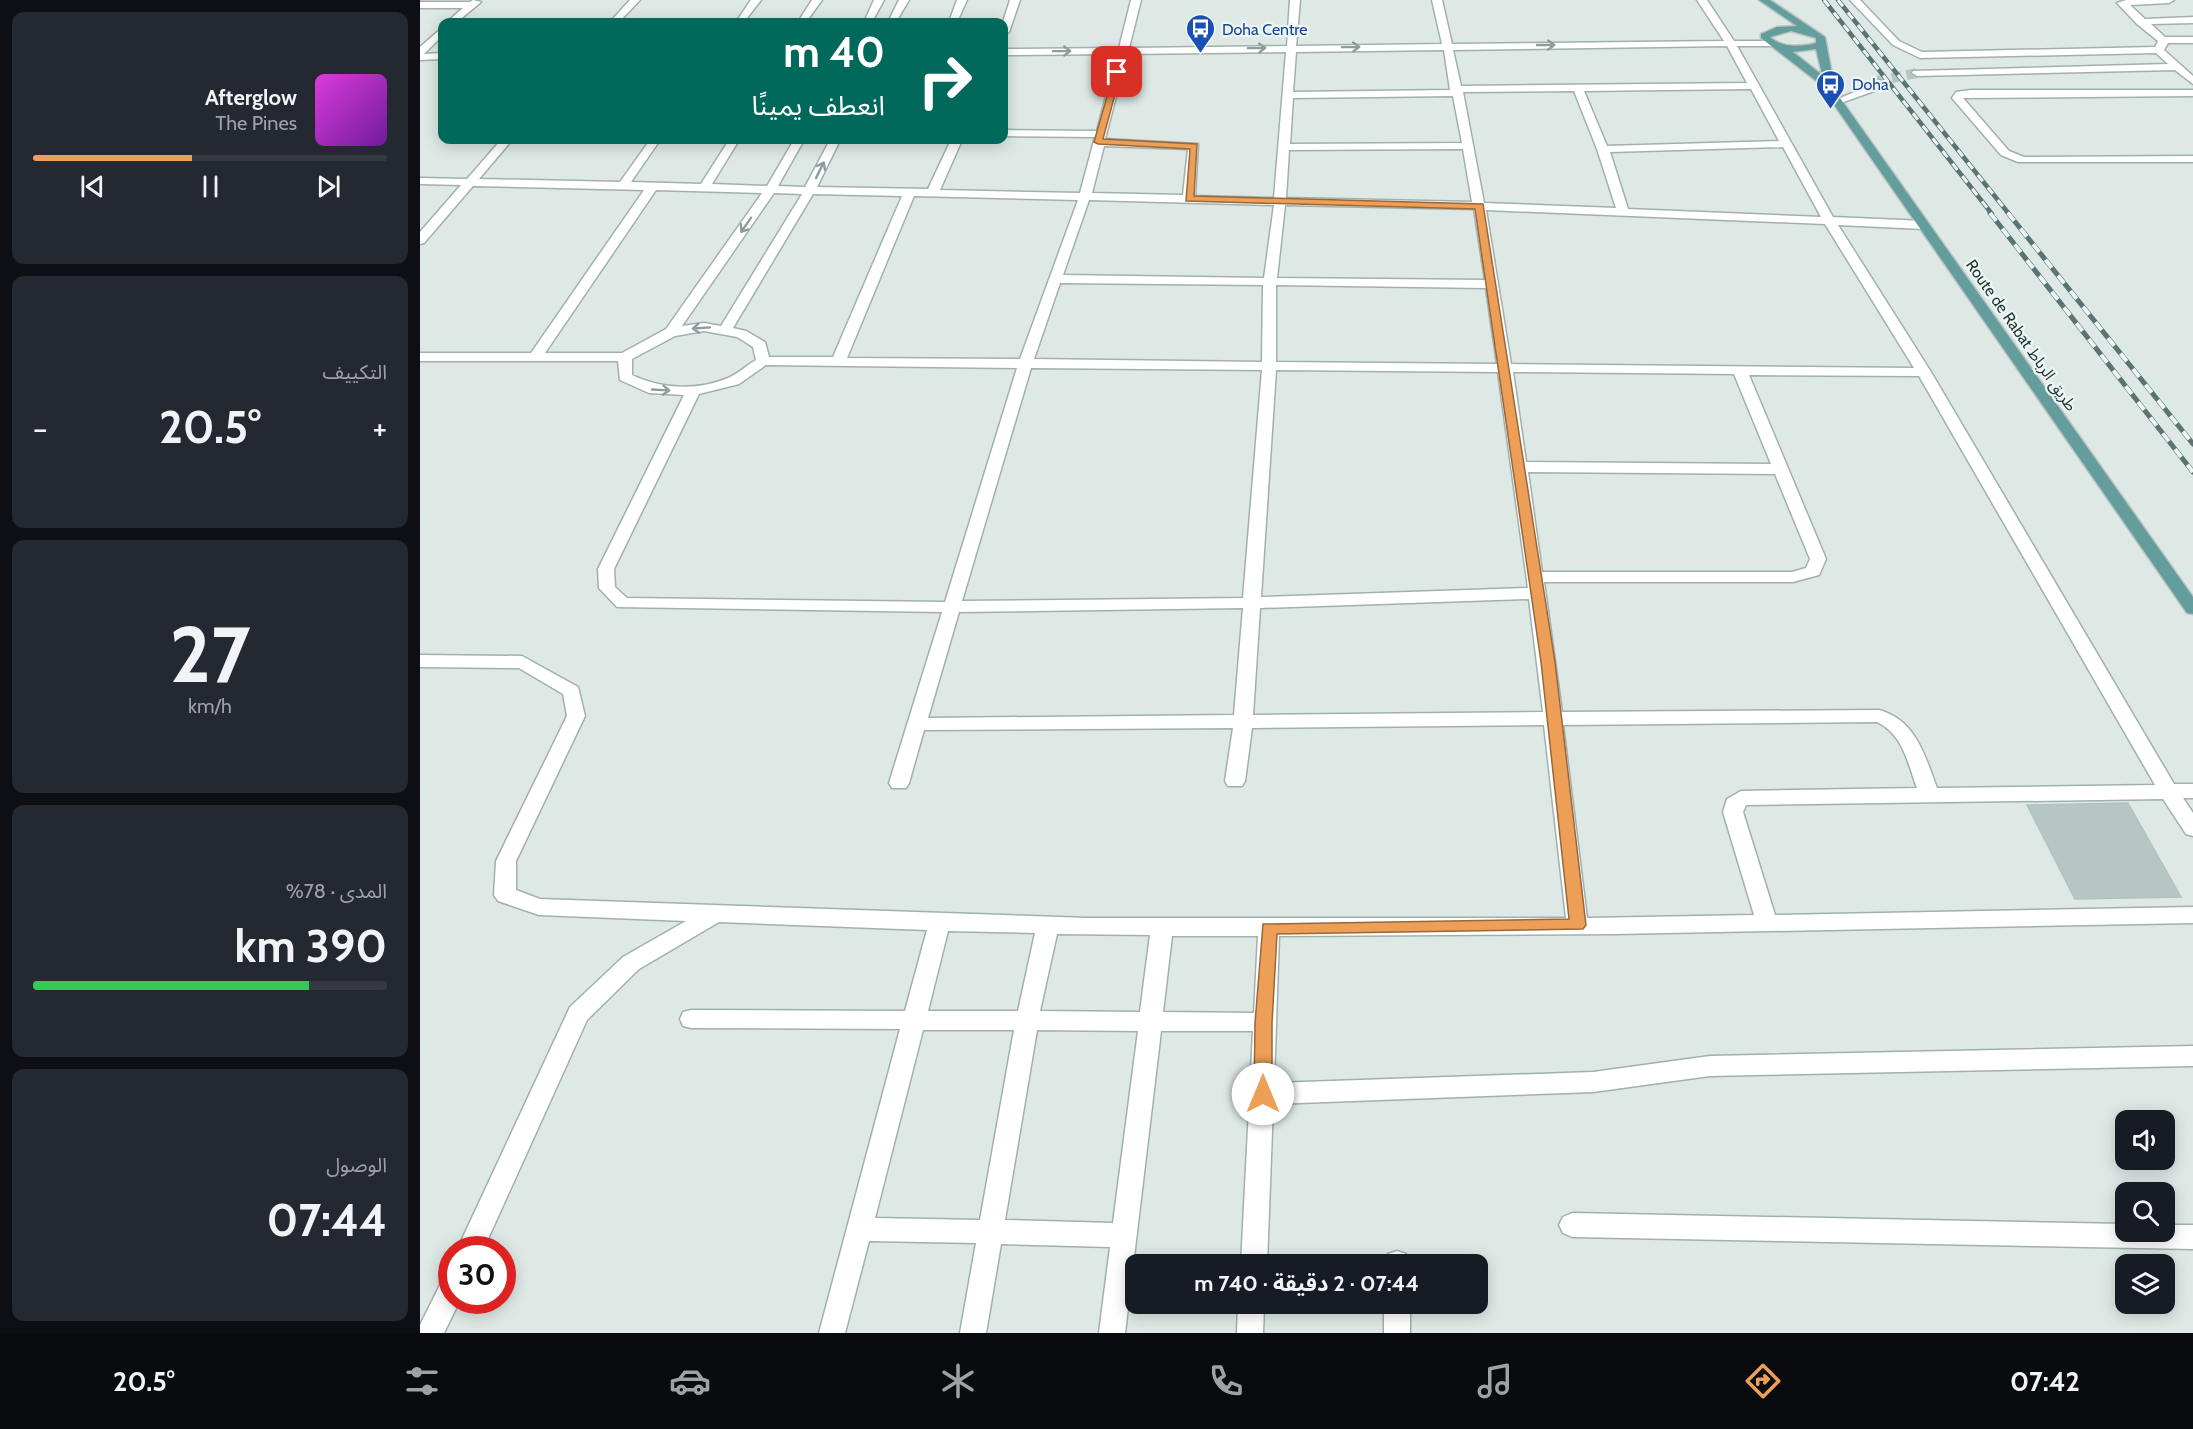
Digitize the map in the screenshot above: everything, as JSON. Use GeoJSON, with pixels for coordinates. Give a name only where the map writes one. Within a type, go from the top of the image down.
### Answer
{"type":"FeatureCollection","features":[{"type":"Feature","properties":{"kind":"main road"},"geometry":{"type":"LineString","coordinates":[[1765,1],[1767,25],[1764,36],[1766,40],[1776,45],[1798,49],[1820,45]]}},
{"type":"Feature","properties":{"kind":"main road"},"geometry":{"type":"LineString","coordinates":[[1765,1],[1822,39],[1820,45],[1827,74],[1823,81]]}},
{"type":"Feature","properties":{"kind":"main road"},"geometry":{"type":"LineString","coordinates":[[1767,25],[1814,33]]}},
{"type":"Feature","properties":{"kind":"main road","name":"Route de Rabat طريق الرباط"},"geometry":{"type":"LineString","coordinates":[[1776,45],[1823,81],[1838,101],[2115,501],[2193,609]]}},
{"type":"Feature","properties":{"kind":"street"},"geometry":{"type":"LineString","coordinates":[[618,18],[635,0]]}},
{"type":"Feature","properties":{"kind":"street"},"geometry":{"type":"LineString","coordinates":[[743,18],[756,0]]}},
{"type":"Feature","properties":{"kind":"street"},"geometry":{"type":"LineString","coordinates":[[805,18],[816,0]]}},
{"type":"Feature","properties":{"kind":"street"},"geometry":{"type":"LineString","coordinates":[[870,18],[879,0]]}},
{"type":"Feature","properties":{"kind":"street"},"geometry":{"type":"LineString","coordinates":[[894,18],[904,0]]}},
{"type":"Feature","properties":{"kind":"street"},"geometry":{"type":"LineString","coordinates":[[955,18],[962,0]]}},
{"type":"Feature","properties":{"kind":"street"},"geometry":{"type":"LineString","coordinates":[[1008,21],[1015,0]]}},
{"type":"Feature","properties":{"kind":"street"},"geometry":{"type":"LineString","coordinates":[[898,783],[918,724],[1025,364],[1085,196],[1136,0]]}},
{"type":"Feature","properties":{"kind":"street"},"geometry":{"type":"LineString","coordinates":[[1235,781],[1243,721],[1269,366],[1270,281],[1285,147],[1295,0]]}},
{"type":"Feature","properties":{"kind":"street"},"geometry":{"type":"LineString","coordinates":[[1437,0],[1480,206],[1505,369],[1554,720],[1577,925]]}},
{"type":"Feature","properties":{"kind":"street"},"geometry":{"type":"LineString","coordinates":[[1702,0],[1731,44],[1829,221],[1924,372],[2169,792],[2193,829]]}},
{"type":"Feature","properties":{"kind":"street"},"geometry":{"type":"LineString","coordinates":[[1855,0],[1896,43],[1909,51],[1930,56],[2158,51],[2164,45],[2163,40]]}},
{"type":"Feature","properties":{"kind":"street"},"geometry":{"type":"LineString","coordinates":[[2169,0],[2123,2],[2123,6],[2163,40],[2190,42]]}},
{"type":"Feature","properties":{"kind":"street"},"geometry":{"type":"LineString","coordinates":[[420,5],[475,2]]}},
{"type":"Feature","properties":{"kind":"street"},"geometry":{"type":"LineString","coordinates":[[457,18],[475,2]]}},
{"type":"Feature","properties":{"kind":"street"},"geometry":{"type":"LineString","coordinates":[[2140,22],[2193,20]]}},
{"type":"Feature","properties":{"kind":"street"},"geometry":{"type":"LineString","coordinates":[[1701,33],[1767,25]]}},
{"type":"Feature","properties":{"kind":"street"},"geometry":{"type":"LineString","coordinates":[[422,48],[438,34]]}},
{"type":"Feature","properties":{"kind":"street"},"geometry":{"type":"LineString","coordinates":[[1293,43],[1316,37]]}},
{"type":"Feature","properties":{"kind":"street"},"geometry":{"type":"LineString","coordinates":[[1008,52],[1124,46],[1446,37],[1776,45]]}},
{"type":"Feature","properties":{"kind":"street"},"geometry":{"type":"LineString","coordinates":[[1008,42],[1124,46]]}},
{"type":"Feature","properties":{"kind":"street"},"geometry":{"type":"LineString","coordinates":[[422,48],[438,46]]}},
{"type":"Feature","properties":{"kind":"street"},"geometry":{"type":"LineString","coordinates":[[2158,51],[2175,68],[2193,81]]}},
{"type":"Feature","properties":{"kind":"street"},"geometry":{"type":"LineString","coordinates":[[2072,52],[2094,69]]}},
{"type":"Feature","properties":{"kind":"street"},"geometry":{"type":"LineString","coordinates":[[1994,54],[2035,94]]}},
{"type":"Feature","properties":{"kind":"street"},"geometry":{"type":"LineString","coordinates":[[1960,55],[1977,72]]}},
{"type":"Feature","properties":{"kind":"street"},"geometry":{"type":"LineString","coordinates":[[420,57],[438,56]]}},
{"type":"Feature","properties":{"kind":"street"},"geometry":{"type":"LineString","coordinates":[[1917,74],[2175,68]]}},
{"type":"Feature","properties":{"kind":"street"},"geometry":{"type":"LineString","coordinates":[[1964,72],[1977,78],[1963,88],[1966,93]]}},
{"type":"Feature","properties":{"kind":"street"},"geometry":{"type":"LineString","coordinates":[[1838,101],[1873,88],[1877,81]]}},
{"type":"Feature","properties":{"kind":"street"},"geometry":{"type":"LineString","coordinates":[[1289,95],[1754,86]]}},
{"type":"Feature","properties":{"kind":"street"},"geometry":{"type":"LineString","coordinates":[[1578,89],[1603,149],[1623,212]]}},
{"type":"Feature","properties":{"kind":"street"},"geometry":{"type":"LineString","coordinates":[[2193,93],[1966,93],[1958,96],[1958,100],[2005,153],[2016,158],[2035,161],[2193,159]]}},
{"type":"Feature","properties":{"kind":"street"},"geometry":{"type":"LineString","coordinates":[[1008,133],[1194,146],[1189,199]]}},
{"type":"Feature","properties":{"kind":"street"},"geometry":{"type":"LineString","coordinates":[[420,240],[503,144]]}},
{"type":"Feature","properties":{"kind":"street"},"geometry":{"type":"LineString","coordinates":[[622,187],[652,144]]}},
{"type":"Feature","properties":{"kind":"street"},"geometry":{"type":"LineString","coordinates":[[704,188],[732,144]]}},
{"type":"Feature","properties":{"kind":"street"},"geometry":{"type":"LineString","coordinates":[[671,332],[770,190],[797,144]]}},
{"type":"Feature","properties":{"kind":"street"},"geometry":{"type":"LineString","coordinates":[[726,329],[809,191],[833,144]]}},
{"type":"Feature","properties":{"kind":"street"},"geometry":{"type":"LineString","coordinates":[[933,192],[955,144]]}},
{"type":"Feature","properties":{"kind":"street"},"geometry":{"type":"LineString","coordinates":[[1603,149],[1786,144]]}},
{"type":"Feature","properties":{"kind":"street"},"geometry":{"type":"LineString","coordinates":[[1285,147],[1468,146]]}},
{"type":"Feature","properties":{"kind":"street"},"geometry":{"type":"LineString","coordinates":[[420,181],[1480,206],[1924,225]]}},
{"type":"Feature","properties":{"kind":"street"},"geometry":{"type":"LineString","coordinates":[[535,357],[652,187]]}},
{"type":"Feature","properties":{"kind":"street"},"geometry":{"type":"LineString","coordinates":[[838,362],[910,192]]}},
{"type":"Feature","properties":{"kind":"street"},"geometry":{"type":"LineString","coordinates":[[1055,279],[1492,284]]}},
{"type":"Feature","properties":{"kind":"street"},"geometry":{"type":"LineString","coordinates":[[420,357],[625,357],[671,332],[704,327],[726,329],[741,334],[760,345],[762,361]]}},
{"type":"Feature","properties":{"kind":"street"},"geometry":{"type":"LineString","coordinates":[[625,357],[625,377],[649,389],[693,391],[734,381],[762,361],[1924,372]]}},
{"type":"Feature","properties":{"kind":"street"},"geometry":{"type":"LineString","coordinates":[[693,391],[606,569],[607,588],[623,603],[953,607],[1251,603],[1536,585],[1793,577],[1813,571],[1818,559],[1740,371]]}},
{"type":"Feature","properties":{"kind":"street"},"geometry":{"type":"LineString","coordinates":[[1519,467],[1781,469]]}},
{"type":"Feature","properties":{"kind":"street"},"geometry":{"type":"LineString","coordinates":[[420,661],[522,662],[572,691],[576,716],[506,861],[505,895],[539,906],[940,922],[1269,928],[1767,923],[2193,915]]}},
{"type":"Feature","properties":{"kind":"street"},"geometry":{"type":"LineString","coordinates":[[918,724],[1879,716],[1897,724],[1905,734],[1929,794]]}},
{"type":"Feature","properties":{"kind":"street"},"geometry":{"type":"LineString","coordinates":[[1767,923],[1733,812],[1734,804],[1741,798],[2193,792]]}},
{"type":"Feature","properties":{"kind":"street"},"geometry":{"type":"LineString","coordinates":[[476,1236],[578,1014],[631,963],[717,913]]}},
{"type":"Feature","properties":{"kind":"street"},"geometry":{"type":"LineString","coordinates":[[832,1333],[940,922]]}},
{"type":"Feature","properties":{"kind":"street"},"geometry":{"type":"LineString","coordinates":[[973,1333],[1027,1021],[1048,924]]}},
{"type":"Feature","properties":{"kind":"street"},"geometry":{"type":"LineString","coordinates":[[1112,1333],[1162,926]]}},
{"type":"Feature","properties":{"kind":"street"},"geometry":{"type":"LineString","coordinates":[[1255,1254],[1269,928]]}},
{"type":"Feature","properties":{"kind":"street"},"geometry":{"type":"LineString","coordinates":[[691,1019],[1263,1023]]}},
{"type":"Feature","properties":{"kind":"street"},"geometry":{"type":"LineString","coordinates":[[1263,1094],[1593,1082],[1710,1066],[2193,1056]]}},
{"type":"Feature","properties":{"kind":"street"},"geometry":{"type":"LineString","coordinates":[[1572,1225],[2193,1237]]}},
{"type":"Feature","properties":{"kind":"street"},"geometry":{"type":"LineString","coordinates":[[859,1229],[1124,1235]]}},
{"type":"Feature","properties":{"kind":"street"},"geometry":{"type":"LineString","coordinates":[[430,1333],[439,1314]]}},
{"type":"Feature","properties":{"kind":"street"},"geometry":{"type":"LineString","coordinates":[[1250,1333],[1251,1314]]}},
{"type":"Feature","properties":{"kind":"street"},"geometry":{"type":"LineString","coordinates":[[1397,1314],[1397,1333]]}},
{"type":"Feature","properties":{"kind":"building"},"geometry":{"type":"Polygon","coordinates":[[[2128,803],[2181,897],[2075,899],[2027,805],[2128,803]]]}},
{"type":"Feature","properties":{"kind":"tunnel"},"geometry":{"type":"LineString","coordinates":[[1877,81],[1917,73]]}},
{"type":"Feature","properties":{"kind":"railway"},"geometry":{"type":"LineString","coordinates":[[1824,0],[1992,214]]}},
{"type":"Feature","properties":{"kind":"railway"},"geometry":{"type":"LineString","coordinates":[[1838,0],[2009,214]]}},
{"type":"Feature","properties":{"kind":"railway"},"geometry":{"type":"LineString","coordinates":[[1990,213],[2193,472]]}},
{"type":"Feature","properties":{"kind":"railway"},"geometry":{"type":"LineString","coordinates":[[2008,213],[2193,444]]}},
{"type":"Feature","properties":{"kind":"place","name":"Doha Centre"},"geometry":{"type":"Point","coordinates":[1201,54]}},
{"type":"Feature","properties":{"kind":"place","name":"Doha"},"geometry":{"type":"Point","coordinates":[1831,110]}},
{"type":"Feature","properties":{"kind":"route"},"geometry":{"type":"LineString","coordinates":[[1117,72],[1098,142],[1194,146],[1189,199],[1480,206],[1548,662],[1577,925],[1269,928],[1263,1023],[1263,1094]]}}]}
